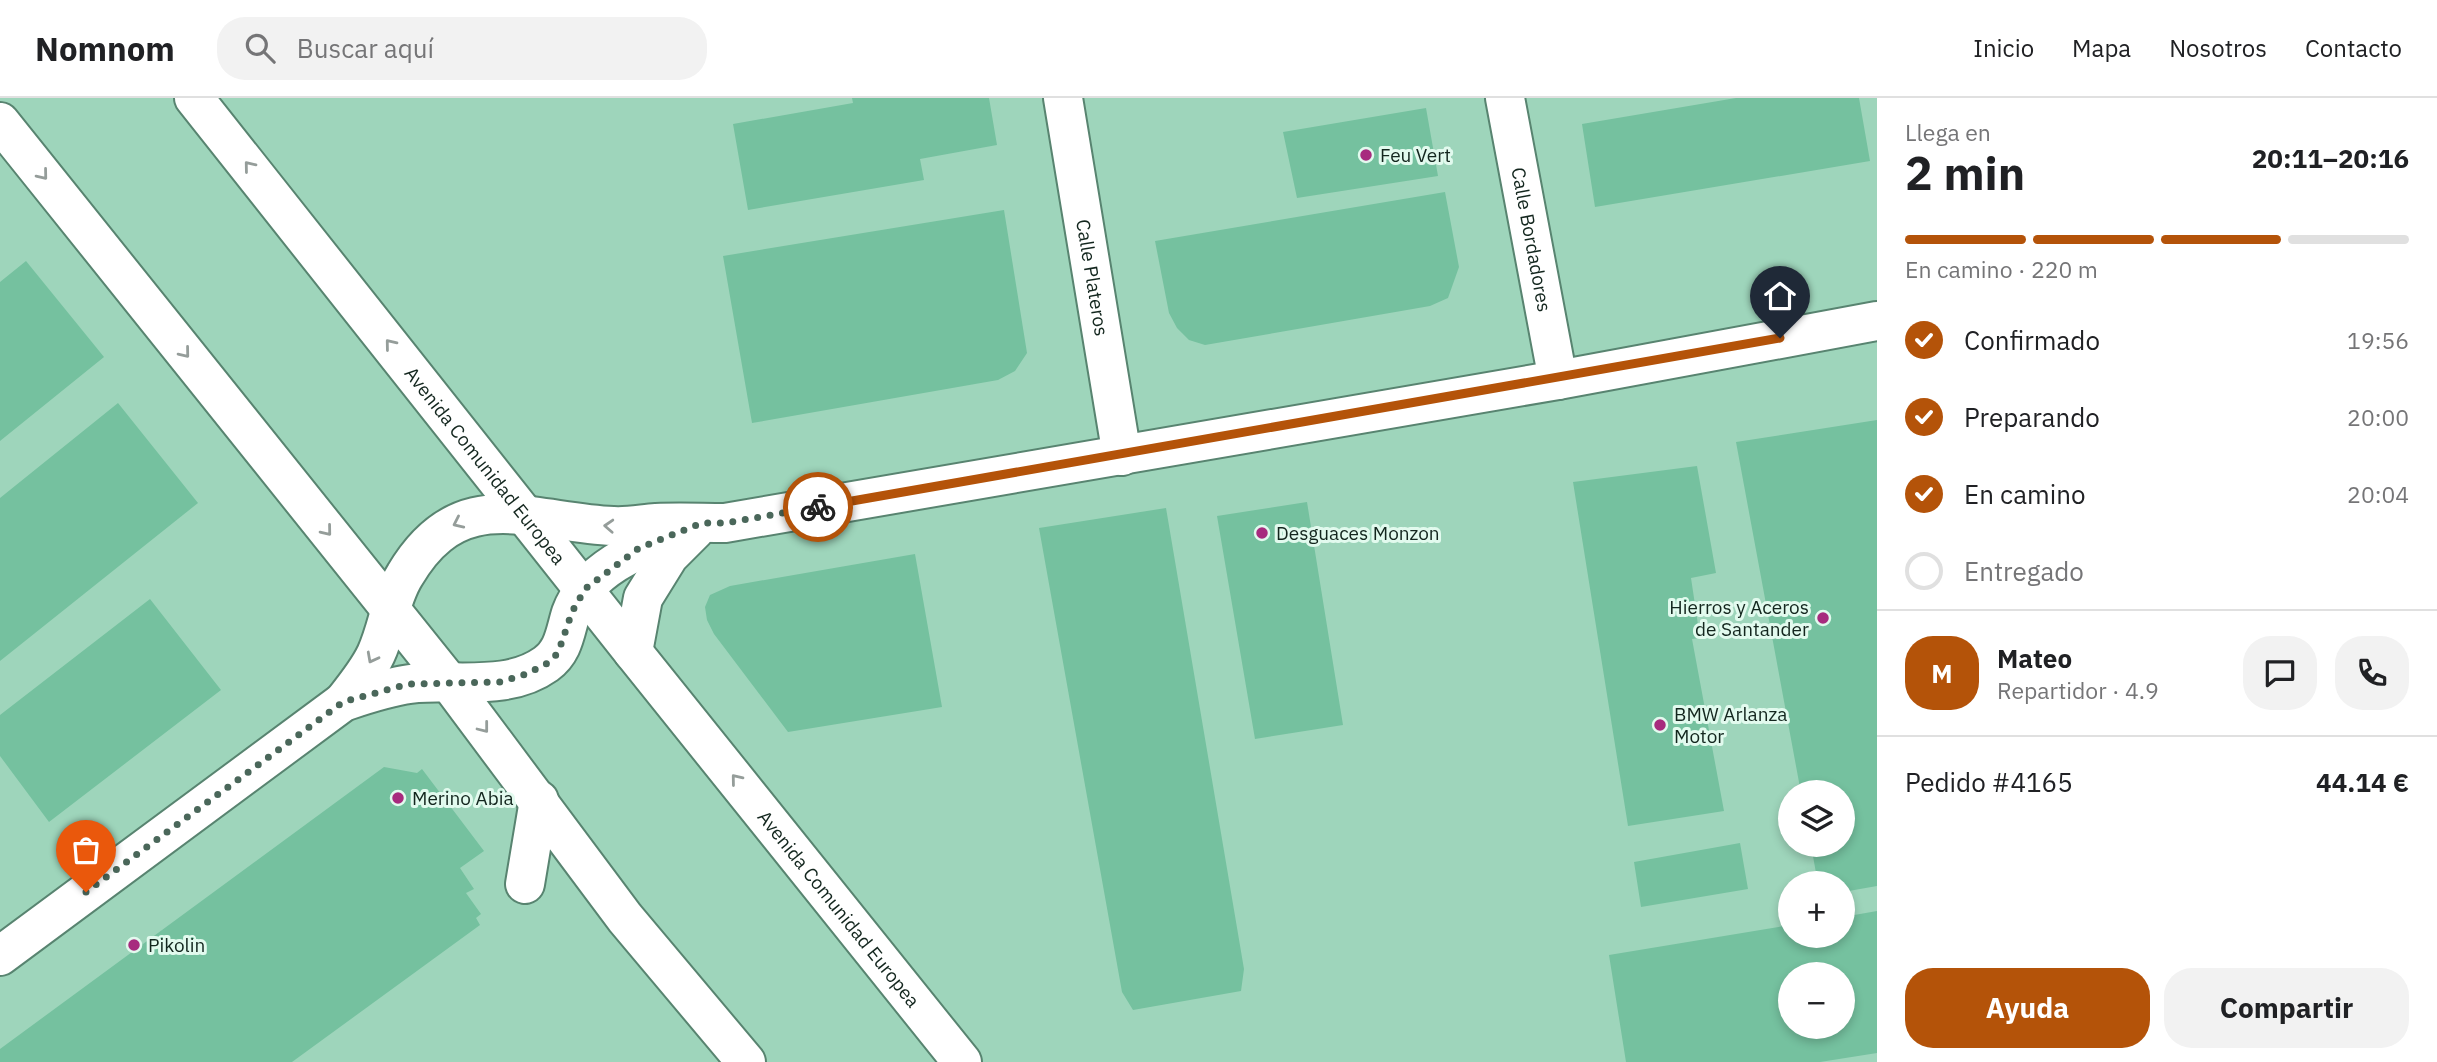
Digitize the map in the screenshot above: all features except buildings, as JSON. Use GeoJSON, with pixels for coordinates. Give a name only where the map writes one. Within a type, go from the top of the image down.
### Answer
{"type":"FeatureCollection","features":[{"type":"Feature","properties":{"kind":"street","name":"Avenida Comunidad Europea"},"geometry":{"type":"LineString","coordinates":[[194,98],[962,1062]]}},
{"type":"Feature","properties":{"kind":"street","name":"Calle Plateros"},"geometry":{"type":"LineString","coordinates":[[1063,98],[1122,456]]}},
{"type":"Feature","properties":{"kind":"street","name":"Calle Bordadores"},"geometry":{"type":"LineString","coordinates":[[1505,98],[1558,380]]}},
{"type":"Feature","properties":{"kind":"street"},"geometry":{"type":"LineString","coordinates":[[0,122],[448,681],[625,918],[746,1062]]}},
{"type":"Feature","properties":{"kind":"street"},"geometry":{"type":"LineString","coordinates":[[0,956],[343,702],[376,654],[390,608],[405,575],[425,548],[451,524],[479,514],[524,513],[565,523],[617,527],[725,523],[1558,380],[1877,321]]}},
{"type":"Feature","properties":{"kind":"street"},"geometry":{"type":"LineString","coordinates":[[343,702],[408,684],[448,681],[501,682],[546,664],[558,653],[572,612],[585,589],[639,548],[702,523]]}},
{"type":"Feature","properties":{"kind":"street"},"geometry":{"type":"LineString","coordinates":[[633,652],[643,598],[669,556],[702,523]]}},
{"type":"Feature","properties":{"kind":"street"},"geometry":{"type":"LineString","coordinates":[[520,870],[539,800]]}},
{"type":"Feature","properties":{"kind":"shaded area"},"geometry":{"type":"Polygon","coordinates":[[[0,98],[1877,98],[1877,1062],[0,1062],[0,98]]]}},
{"type":"Feature","properties":{"kind":"way so far"},"geometry":{"type":"LineString","coordinates":[[86,892],[343,702],[408,684],[448,681],[501,682],[526,674],[546,664],[558,653],[572,612],[585,589],[639,548],[702,523],[725,523],[818,507]]}},
{"type":"Feature","properties":{"kind":"place","name":"Feu Vert"},"geometry":{"type":"Point","coordinates":[1366,155]}},
{"type":"Feature","properties":{"kind":"place","name":"Desguaces Monzon"},"geometry":{"type":"Point","coordinates":[1262,533]}},
{"type":"Feature","properties":{"kind":"place","name":"Hierros y Aceros de Santander"},"geometry":{"type":"Point","coordinates":[1823,618]}},
{"type":"Feature","properties":{"kind":"place","name":"BMW Arlanza Motor"},"geometry":{"type":"Point","coordinates":[1660,725]}},
{"type":"Feature","properties":{"kind":"place","name":"Merino Abia"},"geometry":{"type":"Point","coordinates":[398,798]}},
{"type":"Feature","properties":{"kind":"place","name":"Pikolin"},"geometry":{"type":"Point","coordinates":[134,945]}},
{"type":"Feature","properties":{"kind":"route"},"geometry":{"type":"LineString","coordinates":[[818,507],[1558,380],[1780,338]]}}]}
